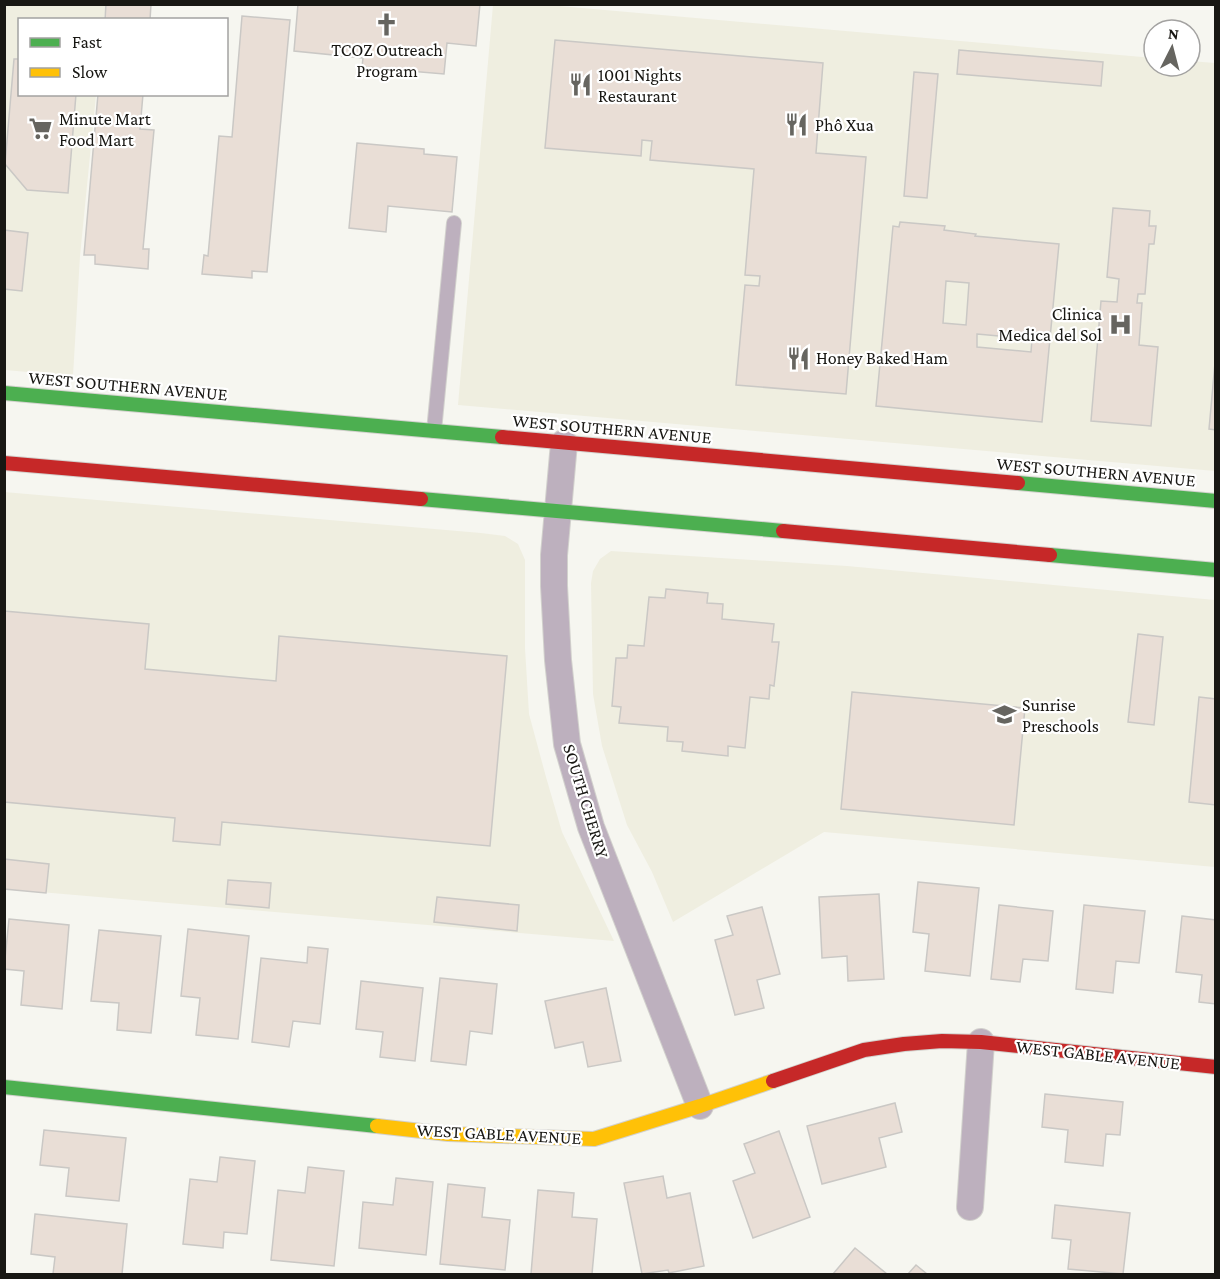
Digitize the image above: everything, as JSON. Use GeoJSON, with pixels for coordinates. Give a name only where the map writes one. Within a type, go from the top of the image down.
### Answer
{"type":"FeatureCollection","features":[{"type":"Feature","properties":{"kind":"main road","name":"WEST SOUTHERN AVENUE"},"geometry":{"type":"LineString","coordinates":[[4,393],[1215,501]]}},
{"type":"Feature","properties":{"kind":"main road"},"geometry":{"type":"LineString","coordinates":[[4,463],[1215,570]]}},
{"type":"Feature","properties":{"kind":"main road","name":"WEST GABLE AVENUE"},"geometry":{"type":"LineString","coordinates":[[4,1087],[448,1134],[594,1139],[700,1106],[864,1050],[904,1044],[942,1041],[981,1042],[1215,1067]]}},
{"type":"Feature","properties":{"kind":"street","name":"SOUTH CHERRY"},"geometry":{"type":"LineString","coordinates":[[564,443],[554,586],[558,660],[567,744],[591,827],[700,1106]]}},
{"type":"Feature","properties":{"kind":"street"},"geometry":{"type":"LineString","coordinates":[[970,1207],[981,1042]]}},
{"type":"Feature","properties":{"kind":"lane"},"geometry":{"type":"LineString","coordinates":[[434,432],[454,223]]}},
{"type":"Feature","properties":{"kind":"shaded area"},"geometry":{"type":"Polygon","coordinates":[[[4,5],[106,5],[104,18],[18,18],[18,96],[96,96],[80,256],[73,376],[5,370],[4,5]]]}},
{"type":"Feature","properties":{"kind":"shaded area"},"geometry":{"type":"Polygon","coordinates":[[[493,5],[548,5],[1142,57],[1142,78],[1202,78],[1202,62],[1215,63],[1215,471],[458,405],[493,5]]]}},
{"type":"Feature","properties":{"kind":"shaded area"},"geometry":{"type":"Polygon","coordinates":[[[4,492],[481,533],[505,536],[518,544],[525,560],[525,648],[529,714],[562,832],[614,941],[5,889],[4,492]]]}},
{"type":"Feature","properties":{"kind":"shaded area"},"geometry":{"type":"Polygon","coordinates":[[[611,551],[847,566],[1215,600],[1215,867],[824,832],[673,922],[652,872],[627,825],[602,746],[593,694],[591,583],[593,571],[600,559],[611,551]]]}},
{"type":"Feature","properties":{"kind":"building"},"geometry":{"type":"Polygon","coordinates":[[[106,4],[151,4],[150,18],[105,18],[106,4]]]}},
{"type":"Feature","properties":{"kind":"building","name":"TCOZ Outreach Program"},"geometry":{"type":"Polygon","coordinates":[[[298,4],[480,4],[476,46],[447,43],[444,74],[362,67],[363,58],[294,51],[298,4]]]}},
{"type":"Feature","properties":{"kind":"building"},"geometry":{"type":"Polygon","coordinates":[[[242,16],[290,20],[267,272],[252,271],[252,278],[202,274],[204,255],[208,256],[219,136],[232,137],[242,16]]]}},
{"type":"Feature","properties":{"kind":"building"},"geometry":{"type":"Polygon","coordinates":[[[555,40],[823,63],[816,153],[866,157],[846,394],[736,385],[745,285],[759,286],[760,276],[745,275],[754,169],[650,160],[652,141],[642,140],[641,156],[545,148],[555,40]]]}},
{"type":"Feature","properties":{"kind":"building"},"geometry":{"type":"Polygon","coordinates":[[[959,50],[1103,62],[1101,86],[957,74],[959,50]]]}},
{"type":"Feature","properties":{"kind":"building","name":"Minute Mart Food Mart"},"geometry":{"type":"Polygon","coordinates":[[[14,59],[18,59],[18,96],[76,96],[68,193],[27,190],[5,164],[14,59]]]}},
{"type":"Feature","properties":{"kind":"building"},"geometry":{"type":"Polygon","coordinates":[[[914,72],[938,74],[927,198],[904,196],[914,72]]]}},
{"type":"Feature","properties":{"kind":"building"},"geometry":{"type":"Polygon","coordinates":[[[98,96],[143,96],[140,129],[154,130],[143,249],[149,249],[148,269],[95,264],[95,255],[84,255],[98,96]]]}},
{"type":"Feature","properties":{"kind":"building"},"geometry":{"type":"Polygon","coordinates":[[[357,143],[424,149],[424,154],[457,157],[452,212],[388,206],[386,232],[349,228],[357,143]]]}},
{"type":"Feature","properties":{"kind":"building","name":"Clinica Medica del Sol"},"geometry":{"type":"Polygon","coordinates":[[[1113,208],[1150,211],[1149,226],[1156,226],[1154,244],[1149,244],[1145,294],[1138,294],[1137,303],[1142,303],[1139,345],[1158,347],[1151,426],[1091,421],[1101,301],[1117,302],[1119,279],[1107,277],[1113,208]]]}},
{"type":"Feature","properties":{"kind":"building"},"geometry":{"type":"Polygon","coordinates":[[[900,222],[945,226],[944,230],[976,234],[975,236],[1059,244],[1042,422],[876,406],[893,226],[899,227],[900,222]],[[946,281],[943,323],[966,325],[969,283],[946,281]],[[977,334],[977,347],[1031,352],[1032,339],[977,334]]]}},
{"type":"Feature","properties":{"kind":"building"},"geometry":{"type":"Polygon","coordinates":[[[4,230],[28,233],[22,291],[4,289],[4,230]]]}},
{"type":"Feature","properties":{"kind":"building"},"geometry":{"type":"Polygon","coordinates":[[[1216,352],[1216,430],[1209,429],[1216,352]]]}},
{"type":"Feature","properties":{"kind":"building"},"geometry":{"type":"Polygon","coordinates":[[[666,589],[708,593],[707,603],[723,604],[722,619],[774,624],[772,642],[779,642],[774,686],[770,685],[769,699],[750,697],[745,748],[728,746],[728,756],[682,751],[683,742],[667,741],[668,727],[619,723],[621,707],[612,706],[616,658],[627,658],[628,645],[644,646],[649,597],[665,598],[666,589]]]}},
{"type":"Feature","properties":{"kind":"building"},"geometry":{"type":"Polygon","coordinates":[[[4,611],[149,624],[145,669],[276,681],[279,636],[507,656],[490,846],[222,822],[220,845],[173,841],[175,818],[4,802],[4,611]]]}},
{"type":"Feature","properties":{"kind":"building"},"geometry":{"type":"Polygon","coordinates":[[[1138,634],[1163,637],[1154,725],[1128,722],[1138,634]]]}},
{"type":"Feature","properties":{"kind":"building"},"geometry":{"type":"Polygon","coordinates":[[[852,692],[1025,708],[1014,825],[841,809],[852,692]]]}},
{"type":"Feature","properties":{"kind":"building"},"geometry":{"type":"Polygon","coordinates":[[[1199,697],[1216,699],[1216,805],[1189,802],[1199,697]]]}},
{"type":"Feature","properties":{"kind":"building"},"geometry":{"type":"Polygon","coordinates":[[[4,859],[49,864],[46,893],[4,889],[4,859]]]}},
{"type":"Feature","properties":{"kind":"building"},"geometry":{"type":"Polygon","coordinates":[[[228,880],[271,883],[269,908],[226,904],[228,880]]]}},
{"type":"Feature","properties":{"kind":"building"},"geometry":{"type":"Polygon","coordinates":[[[918,882],[979,888],[970,976],[925,971],[929,934],[913,932],[918,882]]]}},
{"type":"Feature","properties":{"kind":"building"},"geometry":{"type":"Polygon","coordinates":[[[879,894],[884,979],[848,981],[847,956],[822,958],[819,897],[879,894]]]}},
{"type":"Feature","properties":{"kind":"building"},"geometry":{"type":"Polygon","coordinates":[[[437,897],[519,905],[517,931],[434,922],[437,897]]]}},
{"type":"Feature","properties":{"kind":"building"},"geometry":{"type":"Polygon","coordinates":[[[999,905],[1053,911],[1048,961],[1023,959],[1020,982],[991,979],[999,905]]]}},
{"type":"Feature","properties":{"kind":"building"},"geometry":{"type":"Polygon","coordinates":[[[1084,905],[1145,911],[1139,963],[1116,961],[1113,993],[1076,989],[1084,905]]]}},
{"type":"Feature","properties":{"kind":"building"},"geometry":{"type":"Polygon","coordinates":[[[762,907],[780,974],[757,980],[764,1008],[735,1015],[715,940],[733,935],[727,916],[762,907]]]}},
{"type":"Feature","properties":{"kind":"building"},"geometry":{"type":"Polygon","coordinates":[[[1182,916],[1216,920],[1216,1004],[1199,1002],[1202,975],[1176,972],[1182,916]]]}},
{"type":"Feature","properties":{"kind":"building"},"geometry":{"type":"Polygon","coordinates":[[[9,919],[69,925],[62,1009],[21,1005],[24,971],[4,969],[9,919]]]}},
{"type":"Feature","properties":{"kind":"building"},"geometry":{"type":"Polygon","coordinates":[[[188,929],[249,936],[238,1039],[196,1035],[200,998],[181,996],[188,929]]]}},
{"type":"Feature","properties":{"kind":"building"},"geometry":{"type":"Polygon","coordinates":[[[99,930],[161,936],[151,1033],[117,1030],[119,1003],[91,1001],[99,930]]]}},
{"type":"Feature","properties":{"kind":"building"},"geometry":{"type":"Polygon","coordinates":[[[308,947],[328,949],[320,1024],[293,1021],[289,1047],[252,1042],[261,958],[307,963],[308,947]]]}},
{"type":"Feature","properties":{"kind":"building"},"geometry":{"type":"Polygon","coordinates":[[[440,978],[497,984],[492,1034],[470,1031],[466,1065],[431,1061],[440,978]]]}},
{"type":"Feature","properties":{"kind":"building"},"geometry":{"type":"Polygon","coordinates":[[[361,981],[423,988],[415,1061],[380,1057],[383,1032],[356,1029],[361,981]]]}},
{"type":"Feature","properties":{"kind":"building"},"geometry":{"type":"Polygon","coordinates":[[[606,988],[621,1061],[588,1067],[583,1042],[555,1048],[545,1001],[606,988]]]}},
{"type":"Feature","properties":{"kind":"building"},"geometry":{"type":"Polygon","coordinates":[[[1045,1094],[1123,1102],[1120,1135],[1106,1134],[1103,1166],[1065,1162],[1068,1130],[1042,1127],[1045,1094]]]}},
{"type":"Feature","properties":{"kind":"building"},"geometry":{"type":"Polygon","coordinates":[[[895,1103],[902,1132],[879,1138],[886,1167],[822,1184],[807,1126],[895,1103]]]}},
{"type":"Feature","properties":{"kind":"building"},"geometry":{"type":"Polygon","coordinates":[[[44,1130],[126,1138],[119,1201],[66,1196],[69,1168],[40,1165],[44,1130]]]}},
{"type":"Feature","properties":{"kind":"building"},"geometry":{"type":"Polygon","coordinates":[[[779,1131],[810,1217],[753,1238],[733,1181],[755,1173],[744,1144],[779,1131]]]}},
{"type":"Feature","properties":{"kind":"building"},"geometry":{"type":"Polygon","coordinates":[[[220,1157],[255,1161],[247,1234],[224,1232],[223,1248],[183,1244],[190,1179],[217,1182],[220,1157]]]}},
{"type":"Feature","properties":{"kind":"building"},"geometry":{"type":"Polygon","coordinates":[[[308,1167],[344,1171],[334,1266],[271,1260],[278,1190],[305,1193],[308,1167]]]}},
{"type":"Feature","properties":{"kind":"building"},"geometry":{"type":"Polygon","coordinates":[[[663,1176],[667,1198],[690,1193],[704,1266],[669,1273],[668,1270],[642,1274],[624,1183],[663,1176]]]}},
{"type":"Feature","properties":{"kind":"building"},"geometry":{"type":"Polygon","coordinates":[[[396,1178],[433,1182],[426,1255],[359,1248],[363,1202],[393,1205],[396,1178]]]}},
{"type":"Feature","properties":{"kind":"building"},"geometry":{"type":"Polygon","coordinates":[[[448,1184],[485,1188],[482,1217],[510,1220],[505,1270],[440,1264],[448,1184]]]}},
{"type":"Feature","properties":{"kind":"building"},"geometry":{"type":"Polygon","coordinates":[[[538,1190],[574,1193],[572,1217],[597,1219],[592,1274],[531,1274],[538,1190]]]}},
{"type":"Feature","properties":{"kind":"building"},"geometry":{"type":"Polygon","coordinates":[[[1055,1205],[1130,1213],[1123,1274],[1068,1269],[1071,1240],[1052,1238],[1055,1205]]]}},
{"type":"Feature","properties":{"kind":"building"},"geometry":{"type":"Polygon","coordinates":[[[35,1214],[127,1224],[122,1274],[53,1274],[55,1257],[31,1254],[35,1214]]]}},
{"type":"Feature","properties":{"kind":"building"},"geometry":{"type":"Polygon","coordinates":[[[855,1248],[887,1274],[833,1274],[855,1248]]]}},
{"type":"Feature","properties":{"kind":"building"},"geometry":{"type":"Polygon","coordinates":[[[916,1265],[927,1274],[908,1274],[916,1265]]]}},
{"type":"Feature","properties":{"kind":"traffic: fast"},"geometry":{"type":"LineString","coordinates":[[4,393],[502,437]]}},
{"type":"Feature","properties":{"kind":"traffic: fast"},"geometry":{"type":"LineString","coordinates":[[1018,483],[1216,501]]}},
{"type":"Feature","properties":{"kind":"traffic: fast"},"geometry":{"type":"LineString","coordinates":[[421,499],[783,531]]}},
{"type":"Feature","properties":{"kind":"traffic: fast"},"geometry":{"type":"LineString","coordinates":[[1050,555],[1216,570]]}},
{"type":"Feature","properties":{"kind":"traffic: fast"},"geometry":{"type":"LineString","coordinates":[[4,1087],[377,1126]]}},
{"type":"Feature","properties":{"kind":"traffic: slow"},"geometry":{"type":"LineString","coordinates":[[377,1126],[448,1134],[594,1139],[773,1081]]}},
{"type":"Feature","properties":{"kind":"traffic: jam"},"geometry":{"type":"LineString","coordinates":[[502,437],[1018,483]]}},
{"type":"Feature","properties":{"kind":"traffic: jam"},"geometry":{"type":"LineString","coordinates":[[4,463],[421,499]]}},
{"type":"Feature","properties":{"kind":"traffic: jam"},"geometry":{"type":"LineString","coordinates":[[783,531],[1050,555]]}},
{"type":"Feature","properties":{"kind":"traffic: jam"},"geometry":{"type":"LineString","coordinates":[[773,1081],[864,1050],[942,1041],[981,1042],[1216,1067]]}},
{"type":"Feature","properties":{"kind":"place","name":"TCOZ Outreach Program"},"geometry":{"type":"Point","coordinates":[387,24]}},
{"type":"Feature","properties":{"kind":"place","name":"1001 Nights Restaurant"},"geometry":{"type":"Point","coordinates":[580,85]}},
{"type":"Feature","properties":{"kind":"place","name":"Phô Xua"},"geometry":{"type":"Point","coordinates":[797,125]}},
{"type":"Feature","properties":{"kind":"place","name":"Minute Mart Food Mart"},"geometry":{"type":"Point","coordinates":[41,129]}},
{"type":"Feature","properties":{"kind":"place","name":"Clinica Medica del Sol"},"geometry":{"type":"Point","coordinates":[1120,324]}},
{"type":"Feature","properties":{"kind":"place","name":"Honey Baked Ham"},"geometry":{"type":"Point","coordinates":[798,358]}},
{"type":"Feature","properties":{"kind":"place","name":"Sunrise Preschools"},"geometry":{"type":"Point","coordinates":[1004,715]}}]}
